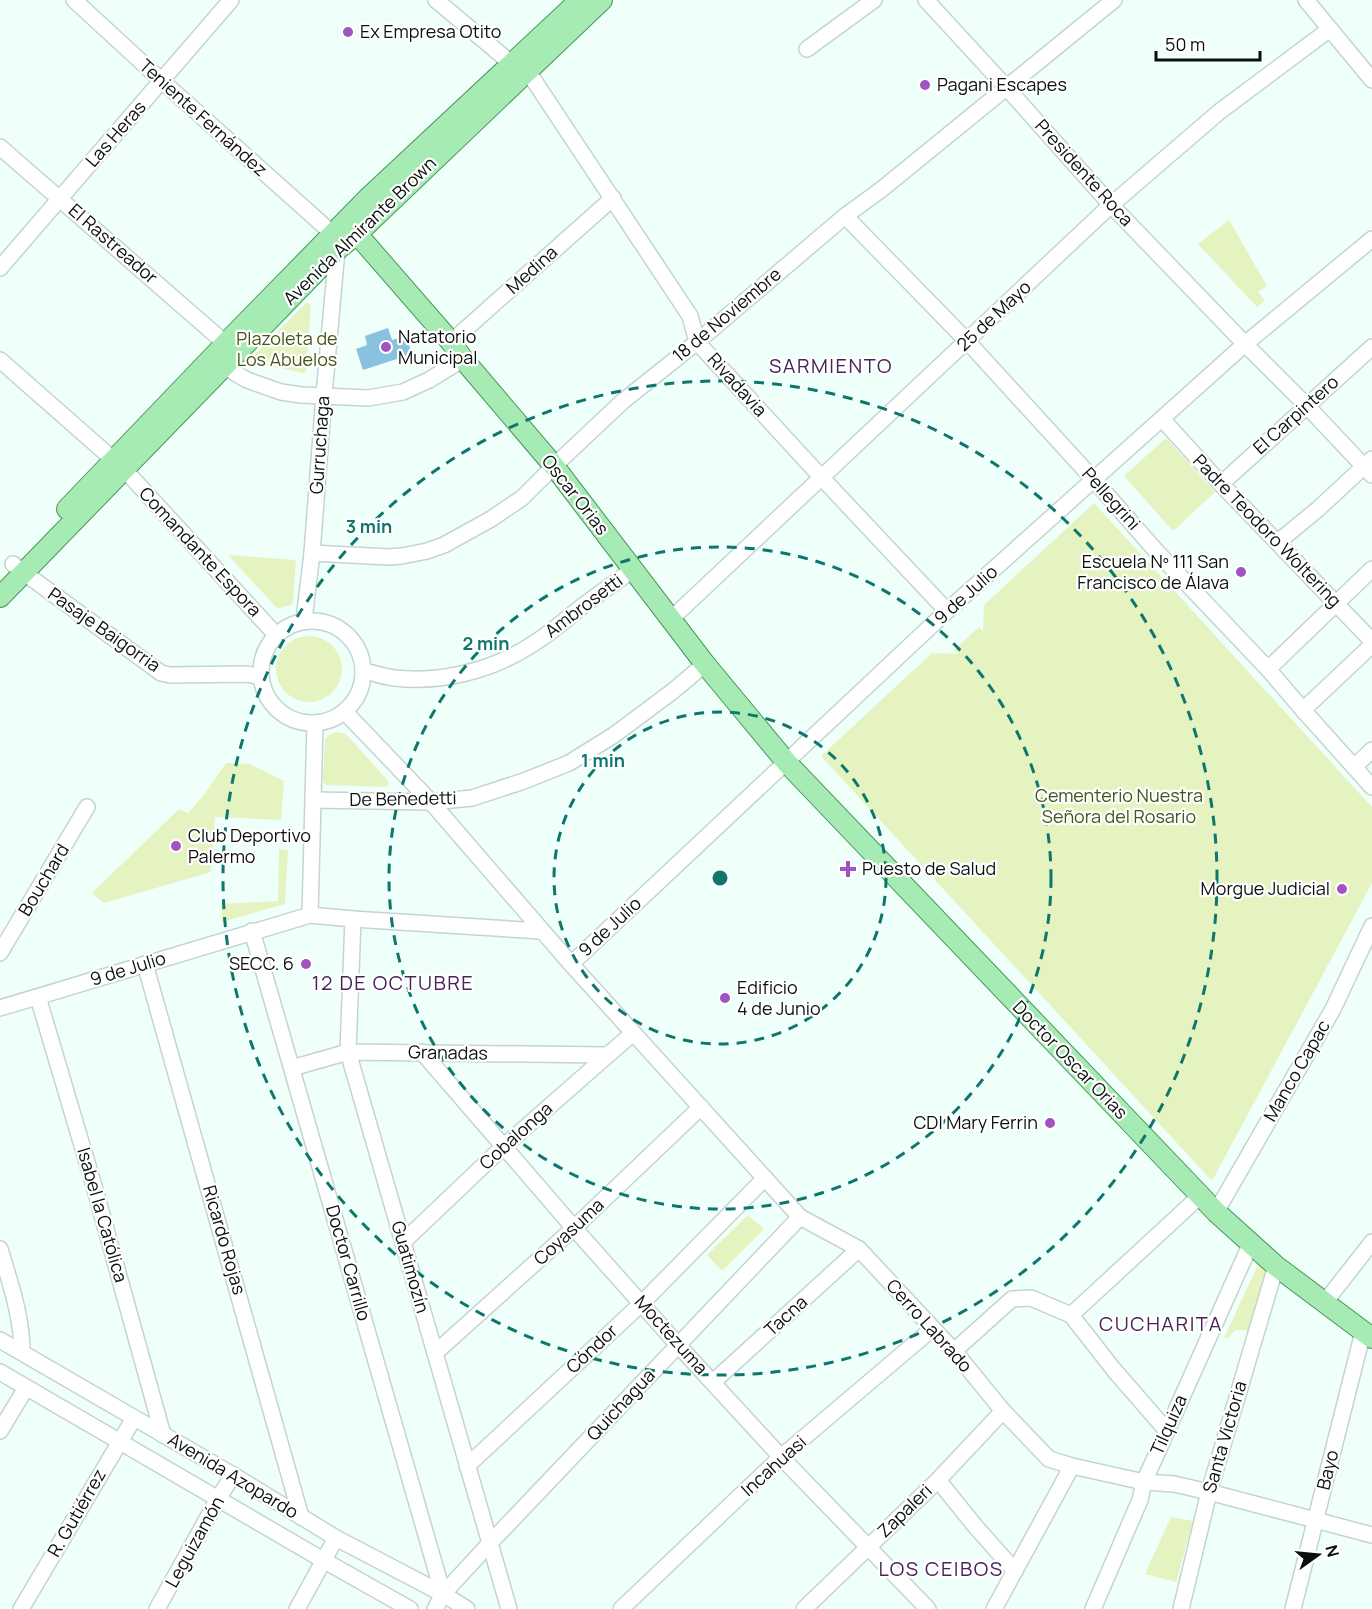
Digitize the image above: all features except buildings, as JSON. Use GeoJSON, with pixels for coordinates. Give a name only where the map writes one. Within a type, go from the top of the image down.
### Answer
{"type":"FeatureCollection","features":[{"type":"Feature","properties":{"kind":"main road","name":"Avenida Almirante Brown"},"geometry":{"type":"LineString","coordinates":[[520,67],[580,0]]}},
{"type":"Feature","properties":{"kind":"main road","name":"Avenida Almirante Brown"},"geometry":{"type":"LineString","coordinates":[[0,597],[12,571],[335,242],[520,67],[602,0]]}},
{"type":"Feature","properties":{"kind":"main road","name":"Oscar Orias"},"geometry":{"type":"LineString","coordinates":[[353,226],[554,466],[705,664],[787,763]]}},
{"type":"Feature","properties":{"kind":"main road","name":"Doctor Oscar Orias"},"geometry":{"type":"LineString","coordinates":[[787,763],[1216,1212],[1276,1266],[1368,1335]]}},
{"type":"Feature","properties":{"kind":"street","name":"Teniente Fernández"},"geometry":{"type":"LineString","coordinates":[[74,0],[335,242]]}},
{"type":"Feature","properties":{"kind":"street","name":"Las Heras"},"geometry":{"type":"LineString","coordinates":[[0,268],[231,0]]}},
{"type":"Feature","properties":{"kind":"street","name":"Rivadavia"},"geometry":{"type":"LineString","coordinates":[[436,0],[520,67],[613,198],[690,316],[697,342],[947,611]]}},
{"type":"Feature","properties":{"kind":"street"},"geometry":{"type":"LineString","coordinates":[[807,49],[874,0]]}},
{"type":"Feature","properties":{"kind":"street","name":"Presidente Roca"},"geometry":{"type":"LineString","coordinates":[[926,0],[1111,205],[1245,345],[1369,467]]}},
{"type":"Feature","properties":{"kind":"street","name":"18 de Noviembre"},"geometry":{"type":"LineString","coordinates":[[312,553],[388,557],[421,552],[444,545],[491,519],[522,498],[621,402],[697,342],[845,216],[882,189],[1114,0]]}},
{"type":"Feature","properties":{"kind":"street"},"geometry":{"type":"LineString","coordinates":[[1306,0],[1372,80]]}},
{"type":"Feature","properties":{"kind":"street","name":"25 de Mayo"},"geometry":{"type":"LineString","coordinates":[[671,619],[1111,205],[1219,112],[1330,29]]}},
{"type":"Feature","properties":{"kind":"street","name":"El Rastreador"},"geometry":{"type":"LineString","coordinates":[[0,147],[60,198],[225,355]]}},
{"type":"Feature","properties":{"kind":"street","name":"Medina"},"geometry":{"type":"LineString","coordinates":[[451,342],[613,198]]}},
{"type":"Feature","properties":{"kind":"street","name":"Pellegrini"},"geometry":{"type":"LineString","coordinates":[[845,216],[967,341],[1095,480],[1157,552],[1268,669],[1372,787]]}},
{"type":"Feature","properties":{"kind":"street","name":"9 de Julio"},"geometry":{"type":"LineString","coordinates":[[570,964],[947,611],[1245,345],[1372,239]]}},
{"type":"Feature","properties":{"kind":"street","name":"Gurruchaga"},"geometry":{"type":"LineString","coordinates":[[304,620],[312,553],[335,242]]}},
{"type":"Feature","properties":{"kind":"street","name":"El Carpintero"},"geometry":{"type":"LineString","coordinates":[[1221,484],[1372,347]]}},
{"type":"Feature","properties":{"kind":"street"},"geometry":{"type":"LineString","coordinates":[[225,355],[247,380],[281,392],[368,398],[403,392],[429,380],[463,359]]}},
{"type":"Feature","properties":{"kind":"street","name":"Comandante Espora"},"geometry":{"type":"LineString","coordinates":[[0,360],[118,465],[276,634]]}},
{"type":"Feature","properties":{"kind":"street","name":"Padre Teodoro Woltering"},"geometry":{"type":"LineString","coordinates":[[1162,420],[1372,643]]}},
{"type":"Feature","properties":{"kind":"street"},"geometry":{"type":"LineString","coordinates":[[1278,542],[1369,467]]}},
{"type":"Feature","properties":{"kind":"street"},"geometry":{"type":"LineString","coordinates":[[1268,669],[1372,569]]}},
{"type":"Feature","properties":{"kind":"street","name":"Ambrosetti"},"geometry":{"type":"LineString","coordinates":[[364,671],[394,678],[423,678],[467,673],[486,667],[526,649],[632,570]]}},
{"type":"Feature","properties":{"kind":"street","name":"Pasaje Baigorria"},"geometry":{"type":"LineString","coordinates":[[12,571],[161,673],[261,677]]}},
{"type":"Feature","properties":{"kind":"street"},"geometry":{"type":"LineString","coordinates":[[304,620],[319,620],[333,624],[355,643],[362,657],[364,671],[362,686],[355,700],[345,712],[326,722],[299,722],[285,716],[273,705],[265,692],[261,677],[263,654],[276,634],[304,620]]}},
{"type":"Feature","properties":{"kind":"street"},"geometry":{"type":"LineString","coordinates":[[1303,710],[1372,643]]}},
{"type":"Feature","properties":{"kind":"street","name":"De Benedetti"},"geometry":{"type":"LineString","coordinates":[[313,800],[431,802],[472,798],[524,781],[569,763],[614,735],[705,664]]}},
{"type":"Feature","properties":{"kind":"street"},"geometry":{"type":"LineString","coordinates":[[345,712],[431,802],[570,964]]}},
{"type":"Feature","properties":{"kind":"street"},"geometry":{"type":"LineString","coordinates":[[310,915],[315,723]]}},
{"type":"Feature","properties":{"kind":"street"},"geometry":{"type":"LineString","coordinates":[[1354,767],[1372,750]]}},
{"type":"Feature","properties":{"kind":"street","name":"Bouchard"},"geometry":{"type":"LineString","coordinates":[[0,953],[87,807]]}},
{"type":"Feature","properties":{"kind":"street","name":"9 de Julio"},"geometry":{"type":"LineString","coordinates":[[0,1008],[310,915],[541,931]]}},
{"type":"Feature","properties":{"kind":"street","name":"Guatimozín"},"geometry":{"type":"LineString","coordinates":[[353,919],[348,1052],[509,1609]]}},
{"type":"Feature","properties":{"kind":"street","name":"Manco Capac"},"geometry":{"type":"LineString","coordinates":[[1216,1212],[1333,1009],[1372,926]]}},
{"type":"Feature","properties":{"kind":"street","name":"Doctor Carrillo"},"geometry":{"type":"LineString","coordinates":[[252,931],[443,1594]]}},
{"type":"Feature","properties":{"kind":"street","name":"Ricardo Rojas"},"geometry":{"type":"LineString","coordinates":[[146,964],[302,1517]]}},
{"type":"Feature","properties":{"kind":"street","name":"Cerro Labrado"},"geometry":{"type":"LineString","coordinates":[[570,964],[800,1217],[860,1250],[954,1352],[1003,1411],[1049,1459],[1144,1482],[1174,1484],[1209,1492],[1372,1535]]}},
{"type":"Feature","properties":{"kind":"street","name":"Isabel la Católica"},"geometry":{"type":"LineString","coordinates":[[38,997],[94,1186],[163,1435]]}},
{"type":"Feature","properties":{"kind":"street","name":"Cobalonga"},"geometry":{"type":"LineString","coordinates":[[403,1242],[503,1147],[633,1033]]}},
{"type":"Feature","properties":{"kind":"street","name":"Granadas"},"geometry":{"type":"LineString","coordinates":[[292,1068],[348,1052],[607,1055]]}},
{"type":"Feature","properties":{"kind":"street","name":"Moctezuma"},"geometry":{"type":"LineString","coordinates":[[422,1052],[678,1345],[781,1457],[928,1609]]}},
{"type":"Feature","properties":{"kind":"street","name":"Coyasuma"},"geometry":{"type":"LineString","coordinates":[[435,1353],[574,1228],[701,1107]]}},
{"type":"Feature","properties":{"kind":"street","name":"Cóndor"},"geometry":{"type":"LineString","coordinates":[[467,1466],[642,1303],[765,1178]]}},
{"type":"Feature","properties":{"kind":"street"},"geometry":{"type":"LineString","coordinates":[[1071,1315],[1200,1196]]}},
{"type":"Feature","properties":{"kind":"street","name":"Quichagua"},"geometry":{"type":"LineString","coordinates":[[435,1609],[443,1594],[490,1543],[800,1217]]}},
{"type":"Feature","properties":{"kind":"street"},"geometry":{"type":"LineString","coordinates":[[1325,1302],[1372,1242]]}},
{"type":"Feature","properties":{"kind":"street","name":"Tilquiza"},"geometry":{"type":"LineString","coordinates":[[1093,1609],[1140,1500],[1144,1482],[1251,1244]]}},
{"type":"Feature","properties":{"kind":"street"},"geometry":{"type":"LineString","coordinates":[[0,1249],[22,1331],[22,1352]]}},
{"type":"Feature","properties":{"kind":"street","name":"Tacna"},"geometry":{"type":"LineString","coordinates":[[713,1382],[860,1250]]}},
{"type":"Feature","properties":{"kind":"street","name":"Santa Victoria"},"geometry":{"type":"LineString","coordinates":[[1181,1609],[1209,1492],[1276,1266]]}},
{"type":"Feature","properties":{"kind":"street"},"geometry":{"type":"LineString","coordinates":[[954,1352],[1012,1299],[1031,1298],[1071,1315],[1113,1371],[1167,1431]]}},
{"type":"Feature","properties":{"kind":"street","name":"Incahuasi"},"geometry":{"type":"LineString","coordinates":[[621,1609],[781,1457],[932,1329]]}},
{"type":"Feature","properties":{"kind":"street","name":"Bayo"},"geometry":{"type":"LineString","coordinates":[[1293,1609],[1368,1335]]}},
{"type":"Feature","properties":{"kind":"street","name":"Avenida Azopardo"},"geometry":{"type":"LineString","coordinates":[[0,1340],[233,1475],[336,1538],[467,1609]]}},
{"type":"Feature","properties":{"kind":"street","name":"Avenida Azopardo"},"geometry":{"type":"LineString","coordinates":[[0,1372],[410,1609]]}},
{"type":"Feature","properties":{"kind":"street"},"geometry":{"type":"LineString","coordinates":[[0,1431],[26,1388]]}},
{"type":"Feature","properties":{"kind":"street","name":"Zapaleri"},"geometry":{"type":"LineString","coordinates":[[804,1609],[938,1480],[1003,1411]]}},
{"type":"Feature","properties":{"kind":"street","name":"R. Gutiérrez"},"geometry":{"type":"LineString","coordinates":[[21,1609],[134,1418]]}},
{"type":"Feature","properties":{"kind":"street"},"geometry":{"type":"LineString","coordinates":[[994,1609],[1072,1466]]}},
{"type":"Feature","properties":{"kind":"street","name":"Leguizamón"},"geometry":{"type":"LineString","coordinates":[[157,1609],[233,1475]]}},
{"type":"Feature","properties":{"kind":"street"},"geometry":{"type":"LineString","coordinates":[[938,1480],[1015,1571]]}},
{"type":"Feature","properties":{"kind":"street"},"geometry":{"type":"LineString","coordinates":[[297,1609],[336,1538]]}},
{"type":"Feature","properties":{"kind":"green space"},"geometry":{"type":"Polygon","coordinates":[[[1229,220],[1267,286],[1258,292],[1265,300],[1257,307],[1198,244],[1229,220]]]}},
{"type":"Feature","properties":{"kind":"green space","name":"Plazoleta de Los Abuelos"},"geometry":{"type":"Polygon","coordinates":[[[307,302],[311,306],[306,372],[250,362],[250,359],[307,302]]]}},
{"type":"Feature","properties":{"kind":"green space"},"geometry":{"type":"Polygon","coordinates":[[[1166,438],[1215,492],[1173,531],[1124,476],[1166,438]]]}},
{"type":"Feature","properties":{"kind":"green space","name":"Cementerio Nuestra Señora del Rosario"},"geometry":{"type":"Polygon","coordinates":[[[1094,503],[1372,807],[1372,883],[1212,1181],[821,756],[932,653],[958,654],[954,650],[979,627],[983,631],[984,605],[1094,503]]]}},
{"type":"Feature","properties":{"kind":"green space"},"geometry":{"type":"Polygon","coordinates":[[[228,555],[296,560],[291,605],[276,607],[228,555]]]}},
{"type":"Feature","properties":{"kind":"green space"},"geometry":{"type":"Polygon","coordinates":[[[309,636],[322,639],[332,646],[339,656],[342,669],[339,682],[332,692],[322,699],[309,702],[296,699],[286,692],[279,682],[276,669],[279,656],[286,646],[296,639],[309,636]]]}},
{"type":"Feature","properties":{"kind":"green space"},"geometry":{"type":"Polygon","coordinates":[[[336,732],[346,734],[389,782],[387,787],[327,785],[324,783],[325,740],[336,732]]]}},
{"type":"Feature","properties":{"kind":"green space","name":"Club Deportivo Palermo"},"geometry":{"type":"Polygon","coordinates":[[[226,763],[250,764],[284,781],[281,820],[215,817],[211,872],[104,903],[92,893],[179,809],[188,813],[226,763]]]}},
{"type":"Feature","properties":{"kind":"green space"},"geometry":{"type":"Polygon","coordinates":[[[279,849],[288,850],[285,904],[222,922],[221,904],[278,901],[279,849]]]}},
{"type":"Feature","properties":{"kind":"green space"},"geometry":{"type":"Polygon","coordinates":[[[748,1215],[764,1229],[722,1271],[707,1255],[748,1215]]]}},
{"type":"Feature","properties":{"kind":"green space"},"geometry":{"type":"Polygon","coordinates":[[[1262,1263],[1268,1270],[1249,1336],[1245,1330],[1235,1330],[1228,1338],[1224,1338],[1258,1265],[1262,1263]]]}},
{"type":"Feature","properties":{"kind":"green space"},"geometry":{"type":"Polygon","coordinates":[[[1171,1517],[1193,1521],[1176,1582],[1145,1574],[1171,1517]]]}},
{"type":"Feature","properties":{"kind":"water","name":"Natatorio Municipal"},"geometry":{"type":"Polygon","coordinates":[[[388,328],[392,340],[406,336],[412,354],[363,370],[356,349],[367,345],[365,336],[388,328]]]}},
{"type":"Feature","properties":{"kind":"place","name":"Ex Empresa Otito"},"geometry":{"type":"Point","coordinates":[348,32]}},
{"type":"Feature","properties":{"kind":"place","name":"Pagani Escapes"},"geometry":{"type":"Point","coordinates":[925,85]}},
{"type":"Feature","properties":{"kind":"place","name":"Natatorio Municipal"},"geometry":{"type":"Point","coordinates":[386,347]}},
{"type":"Feature","properties":{"kind":"place","name":"Escuela Nº 111 San Francisco de Álava"},"geometry":{"type":"Point","coordinates":[1241,572]}},
{"type":"Feature","properties":{"kind":"place","name":"Club Deportivo Palermo"},"geometry":{"type":"Point","coordinates":[176,846]}},
{"type":"Feature","properties":{"kind":"place","name":"Puesto de Salud"},"geometry":{"type":"Point","coordinates":[848,869]}},
{"type":"Feature","properties":{"kind":"place","name":"Morgue Judicial"},"geometry":{"type":"Point","coordinates":[1342,889]}},
{"type":"Feature","properties":{"kind":"place","name":"SECC. 6"},"geometry":{"type":"Point","coordinates":[306,964]}},
{"type":"Feature","properties":{"kind":"place","name":"Edificio 4 de Junio"},"geometry":{"type":"Point","coordinates":[725,998]}},
{"type":"Feature","properties":{"kind":"place","name":"CDI Mary Ferrin"},"geometry":{"type":"Point","coordinates":[1050,1123]}},
{"type":"Feature","properties":{"kind":"district","name":"SARMIENTO"},"geometry":{"type":"Point","coordinates":[831,366]}},
{"type":"Feature","properties":{"kind":"district","name":"12 DE OCTUBRE"},"geometry":{"type":"Point","coordinates":[393,983]}},
{"type":"Feature","properties":{"kind":"district","name":"CUCHARITA"},"geometry":{"type":"Point","coordinates":[1161,1324]}},
{"type":"Feature","properties":{"kind":"district","name":"LOS CEIBOS"},"geometry":{"type":"Point","coordinates":[941,1569]}}]}
